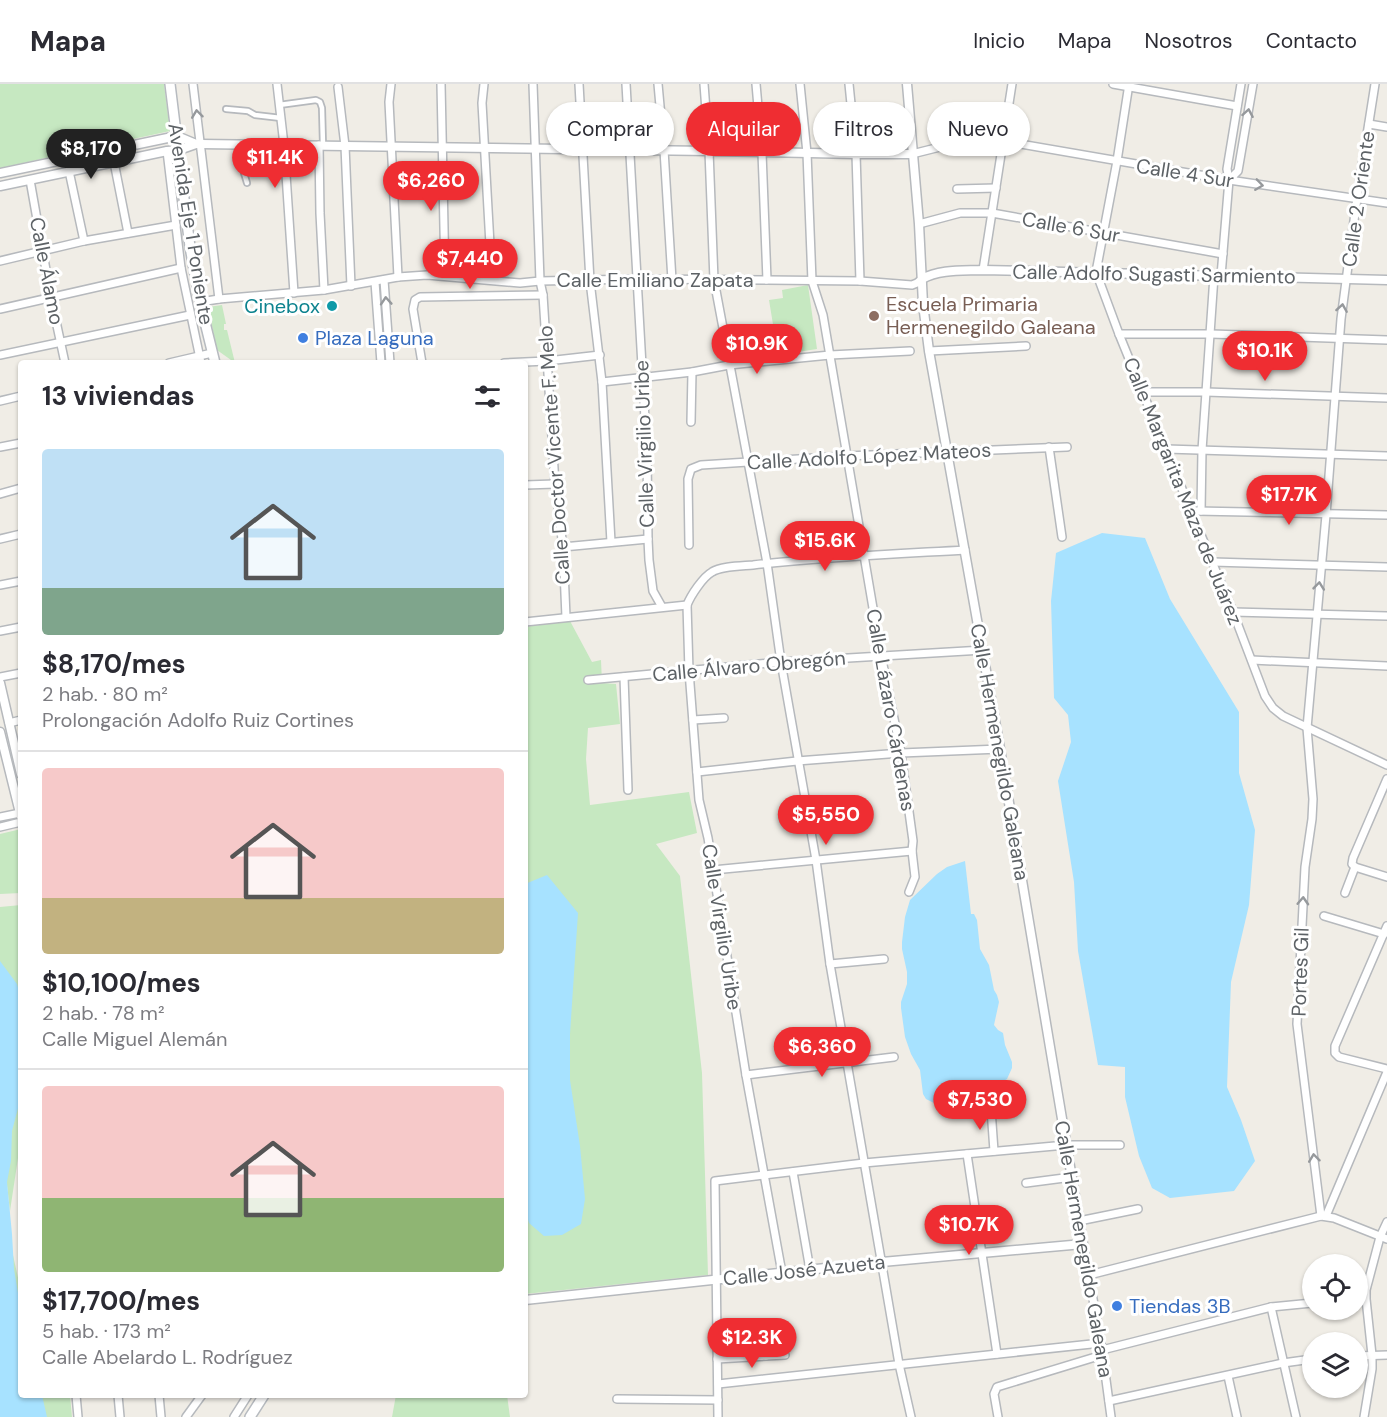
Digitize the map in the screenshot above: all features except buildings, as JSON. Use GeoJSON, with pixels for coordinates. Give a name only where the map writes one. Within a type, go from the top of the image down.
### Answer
{"type":"FeatureCollection","features":[{"type":"Feature","properties":{"kind":"main road","name":"Avenida Eje 1 Poniente"},"geometry":{"type":"LineString","coordinates":[[170,84],[190,247],[200,302],[214,358]]}},
{"type":"Feature","properties":{"kind":"main road"},"geometry":{"type":"LineString","coordinates":[[250,1417],[262,1398]]}},
{"type":"Feature","properties":{"kind":"street"},"geometry":{"type":"LineString","coordinates":[[193,84],[198,144],[219,299]]}},
{"type":"Feature","properties":{"kind":"street"},"geometry":{"type":"LineString","coordinates":[[277,84],[284,144],[294,293]]}},
{"type":"Feature","properties":{"kind":"street"},"geometry":{"type":"LineString","coordinates":[[391,84],[388,102],[398,277]]}},
{"type":"Feature","properties":{"kind":"street"},"geometry":{"type":"LineString","coordinates":[[441,84],[445,276]]}},
{"type":"Feature","properties":{"kind":"street"},"geometry":{"type":"LineString","coordinates":[[484,84],[482,103],[492,280]]}},
{"type":"Feature","properties":{"kind":"street","name":"Calle Doctor Vicente F. Melo"},"geometry":{"type":"LineString","coordinates":[[533,84],[540,281],[543,295],[555,484],[563,547],[566,617]]}},
{"type":"Feature","properties":{"kind":"street"},"geometry":{"type":"LineString","coordinates":[[579,84],[580,102]]}},
{"type":"Feature","properties":{"kind":"street","name":"Calle Virgilio Uribe"},"geometry":{"type":"LineString","coordinates":[[626,84],[627,102]]}},
{"type":"Feature","properties":{"kind":"street"},"geometry":{"type":"LineString","coordinates":[[658,84],[660,102]]}},
{"type":"Feature","properties":{"kind":"street"},"geometry":{"type":"LineString","coordinates":[[704,84],[705,102]]}},
{"type":"Feature","properties":{"kind":"street"},"geometry":{"type":"LineString","coordinates":[[756,84],[758,102]]}},
{"type":"Feature","properties":{"kind":"street","name":"Calle Lázaro Cárdenas"},"geometry":{"type":"LineString","coordinates":[[800,84],[807,153],[812,281],[823,315],[881,655],[902,753],[914,841],[912,851],[915,877],[909,892]]}},
{"type":"Feature","properties":{"kind":"street"},"geometry":{"type":"LineString","coordinates":[[849,84],[851,102]]}},
{"type":"Feature","properties":{"kind":"street","name":"Calle Hermenegildo Galeana"},"geometry":{"type":"LineString","coordinates":[[907,84],[908,102]]}},
{"type":"Feature","properties":{"kind":"street"},"geometry":{"type":"LineString","coordinates":[[1009,102],[1012,84]]}},
{"type":"Feature","properties":{"kind":"street"},"geometry":{"type":"LineString","coordinates":[[1113,84],[1129,85],[1237,106]]}},
{"type":"Feature","properties":{"kind":"street"},"geometry":{"type":"LineString","coordinates":[[1201,511],[1202,450],[1211,334],[1223,254],[1229,180],[1227,169],[1241,84]]}},
{"type":"Feature","properties":{"kind":"street"},"geometry":{"type":"LineString","coordinates":[[1229,180],[1238,171],[1253,84]]}},
{"type":"Feature","properties":{"kind":"street","name":"Calle 2 Oriente"},"geometry":{"type":"LineString","coordinates":[[1326,515],[1339,338],[1357,198],[1375,84]]}},
{"type":"Feature","properties":{"kind":"street"},"geometry":{"type":"LineString","coordinates":[[1096,272],[1129,85]]}},
{"type":"Feature","properties":{"kind":"street"},"geometry":{"type":"LineString","coordinates":[[338,87],[345,146],[351,286]]}},
{"type":"Feature","properties":{"kind":"street"},"geometry":{"type":"LineString","coordinates":[[279,105],[316,100],[320,102],[322,108],[320,213],[324,290]]}},
{"type":"Feature","properties":{"kind":"street"},"geometry":{"type":"LineString","coordinates":[[226,109],[281,118]]}},
{"type":"Feature","properties":{"kind":"street"},"geometry":{"type":"LineString","coordinates":[[1369,124],[1387,127]]}},
{"type":"Feature","properties":{"kind":"street"},"geometry":{"type":"LineString","coordinates":[[0,173],[177,136],[198,144]]}},
{"type":"Feature","properties":{"kind":"street"},"geometry":{"type":"LineString","coordinates":[[0,186],[179,150],[198,144],[546,149]]}},
{"type":"Feature","properties":{"kind":"street"},"geometry":{"type":"LineString","coordinates":[[241,144],[241,163],[247,183]]}},
{"type":"Feature","properties":{"kind":"street","name":"Calle 4 Sur"},"geometry":{"type":"LineString","coordinates":[[1030,146],[1229,180],[1387,203]]}},
{"type":"Feature","properties":{"kind":"street"},"geometry":{"type":"LineString","coordinates":[[104,151],[111,163],[128,234]]}},
{"type":"Feature","properties":{"kind":"street","name":"Avenida Eje 1 Poniente"},"geometry":{"type":"LineString","coordinates":[[167,151],[181,268],[201,360]]}},
{"type":"Feature","properties":{"kind":"street"},"geometry":{"type":"LineString","coordinates":[[801,153],[813,153]]}},
{"type":"Feature","properties":{"kind":"street"},"geometry":{"type":"LineString","coordinates":[[582,156],[590,281],[600,355],[611,542]]}},
{"type":"Feature","properties":{"kind":"street","name":"Calle Virgilio Uribe"},"geometry":{"type":"LineString","coordinates":[[631,156],[647,454],[648,539],[652,584],[662,607]]}},
{"type":"Feature","properties":{"kind":"street"},"geometry":{"type":"LineString","coordinates":[[664,156],[672,280]]}},
{"type":"Feature","properties":{"kind":"street"},"geometry":{"type":"LineString","coordinates":[[709,156],[714,280],[767,563],[797,761],[816,860],[830,964],[899,1364],[911,1417]]}},
{"type":"Feature","properties":{"kind":"street"},"geometry":{"type":"LineString","coordinates":[[762,156],[767,280]]}},
{"type":"Feature","properties":{"kind":"street"},"geometry":{"type":"LineString","coordinates":[[856,156],[860,281]]}},
{"type":"Feature","properties":{"kind":"street","name":"Calle Hermenegildo Galeana"},"geometry":{"type":"LineString","coordinates":[[912,156],[919,224],[924,317],[929,351],[1000,749],[1111,1417]]}},
{"type":"Feature","properties":{"kind":"street"},"geometry":{"type":"LineString","coordinates":[[983,270],[1000,156]]}},
{"type":"Feature","properties":{"kind":"street"},"geometry":{"type":"LineString","coordinates":[[37,165],[40,177]]}},
{"type":"Feature","properties":{"kind":"street"},"geometry":{"type":"LineString","coordinates":[[69,171],[84,241]]}},
{"type":"Feature","properties":{"kind":"street","name":"Calle Álamo"},"geometry":{"type":"LineString","coordinates":[[30,180],[64,360]]}},
{"type":"Feature","properties":{"kind":"street"},"geometry":{"type":"LineString","coordinates":[[957,189],[996,188]]}},
{"type":"Feature","properties":{"kind":"street","name":"Calle 6 Sur"},"geometry":{"type":"LineString","coordinates":[[919,224],[960,213],[992,213],[1223,254]]}},
{"type":"Feature","properties":{"kind":"street"},"geometry":{"type":"LineString","coordinates":[[0,260],[84,241],[176,225]]}},
{"type":"Feature","properties":{"kind":"street"},"geometry":{"type":"LineString","coordinates":[[0,309],[181,268]]}},
{"type":"Feature","properties":{"kind":"street","name":"Calle Adolfo Sugasti Sarmiento"},"geometry":{"type":"LineString","coordinates":[[922,279],[948,271],[983,270],[1387,280]]}},
{"type":"Feature","properties":{"kind":"street","name":"Calle Margarita Maza de Juárez"},"geometry":{"type":"LineString","coordinates":[[1096,272],[1265,696],[1273,708],[1283,716],[1307,728]]}},
{"type":"Feature","properties":{"kind":"street","name":"Calle Emiliano Zapata"},"geometry":{"type":"LineString","coordinates":[[200,302],[324,290],[398,277],[427,275],[520,283],[636,279],[860,281],[912,285],[922,279]]}},
{"type":"Feature","properties":{"kind":"street"},"geometry":{"type":"LineString","coordinates":[[384,280],[390,360]]}},
{"type":"Feature","properties":{"kind":"street"},"geometry":{"type":"LineString","coordinates":[[375,282],[381,360]]}},
{"type":"Feature","properties":{"kind":"street"},"geometry":{"type":"LineString","coordinates":[[422,360],[413,309],[415,300],[420,297],[543,295]]}},
{"type":"Feature","properties":{"kind":"street"},"geometry":{"type":"LineString","coordinates":[[0,355],[190,315]]}},
{"type":"Feature","properties":{"kind":"street"},"geometry":{"type":"LineString","coordinates":[[1119,334],[1211,334],[1387,340]]}},
{"type":"Feature","properties":{"kind":"street"},"geometry":{"type":"LineString","coordinates":[[929,351],[1026,346]]}},
{"type":"Feature","properties":{"kind":"street"},"geometry":{"type":"LineString","coordinates":[[602,382],[692,372],[729,365],[830,355],[910,351]]}},
{"type":"Feature","properties":{"kind":"street"},"geometry":{"type":"LineString","coordinates":[[528,362],[600,355]]}},
{"type":"Feature","properties":{"kind":"street"},"geometry":{"type":"LineString","coordinates":[[201,360],[214,358]]}},
{"type":"Feature","properties":{"kind":"street"},"geometry":{"type":"LineString","coordinates":[[691,422],[692,372]]}},
{"type":"Feature","properties":{"kind":"street"},"geometry":{"type":"LineString","coordinates":[[1143,392],[1206,392],[1387,399]]}},
{"type":"Feature","properties":{"kind":"street"},"geometry":{"type":"LineString","coordinates":[[0,400],[18,397]]}},
{"type":"Feature","properties":{"kind":"street"},"geometry":{"type":"LineString","coordinates":[[0,447],[18,444]]}},
{"type":"Feature","properties":{"kind":"street"},"geometry":{"type":"LineString","coordinates":[[1049,447],[1062,537]]}},
{"type":"Feature","properties":{"kind":"street","name":"Calle Adolfo López Mateos"},"geometry":{"type":"LineString","coordinates":[[689,544],[688,479],[691,469],[700,465],[846,456],[1067,447]]}},
{"type":"Feature","properties":{"kind":"street"},"geometry":{"type":"LineString","coordinates":[[1166,449],[1387,456]]}},
{"type":"Feature","properties":{"kind":"street"},"geometry":{"type":"LineString","coordinates":[[528,485],[555,484]]}},
{"type":"Feature","properties":{"kind":"street"},"geometry":{"type":"LineString","coordinates":[[0,494],[18,489]]}},
{"type":"Feature","properties":{"kind":"street"},"geometry":{"type":"LineString","coordinates":[[1191,511],[1387,516]]}},
{"type":"Feature","properties":{"kind":"street","name":"Portes Gil"},"geometry":{"type":"LineString","coordinates":[[1323,1216],[1297,1024],[1305,867],[1313,799],[1307,728],[1326,515]]}},
{"type":"Feature","properties":{"kind":"street"},"geometry":{"type":"LineString","coordinates":[[0,539],[18,535]]}},
{"type":"Feature","properties":{"kind":"street"},"geometry":{"type":"LineString","coordinates":[[563,547],[648,539]]}},
{"type":"Feature","properties":{"kind":"street"},"geometry":{"type":"LineString","coordinates":[[528,622],[687,605],[691,596],[713,571],[767,563],[965,550]]}},
{"type":"Feature","properties":{"kind":"street"},"geometry":{"type":"LineString","coordinates":[[1213,562],[1387,567]]}},
{"type":"Feature","properties":{"kind":"street"},"geometry":{"type":"LineString","coordinates":[[0,585],[18,582]]}},
{"type":"Feature","properties":{"kind":"street","name":"Calle Virgilio Uribe"},"geometry":{"type":"LineString","coordinates":[[687,605],[689,671],[699,800],[708,838],[746,1075],[782,1273]]}},
{"type":"Feature","properties":{"kind":"street"},"geometry":{"type":"LineString","coordinates":[[1233,612],[1387,616]]}},
{"type":"Feature","properties":{"kind":"street"},"geometry":{"type":"LineString","coordinates":[[0,631],[18,628]]}},
{"type":"Feature","properties":{"kind":"street","name":"Calle Álvaro Obregón"},"geometry":{"type":"LineString","coordinates":[[588,680],[781,662],[982,650]]}},
{"type":"Feature","properties":{"kind":"street"},"geometry":{"type":"LineString","coordinates":[[1252,660],[1387,666]]}},
{"type":"Feature","properties":{"kind":"street"},"geometry":{"type":"LineString","coordinates":[[0,677],[18,674]]}},
{"type":"Feature","properties":{"kind":"street"},"geometry":{"type":"LineString","coordinates":[[624,677],[628,790]]}},
{"type":"Feature","properties":{"kind":"street"},"geometry":{"type":"LineString","coordinates":[[0,683],[18,761]]}},
{"type":"Feature","properties":{"kind":"street"},"geometry":{"type":"LineString","coordinates":[[693,720],[724,718]]}},
{"type":"Feature","properties":{"kind":"street"},"geometry":{"type":"LineString","coordinates":[[9,723],[18,721]]}},
{"type":"Feature","properties":{"kind":"street"},"geometry":{"type":"LineString","coordinates":[[1307,728],[1387,765]]}},
{"type":"Feature","properties":{"kind":"street"},"geometry":{"type":"LineString","coordinates":[[0,732],[5,771],[18,808]]}},
{"type":"Feature","properties":{"kind":"street"},"geometry":{"type":"LineString","coordinates":[[697,772],[902,753],[1000,749]]}},
{"type":"Feature","properties":{"kind":"street"},"geometry":{"type":"LineString","coordinates":[[1345,893],[1354,865],[1353,858],[1387,779]]}},
{"type":"Feature","properties":{"kind":"street"},"geometry":{"type":"LineString","coordinates":[[0,817],[18,816]]}},
{"type":"Feature","properties":{"kind":"street"},"geometry":{"type":"LineString","coordinates":[[0,827],[18,818]]}},
{"type":"Feature","properties":{"kind":"street"},"geometry":{"type":"LineString","coordinates":[[713,870],[912,851]]}},
{"type":"Feature","properties":{"kind":"street"},"geometry":{"type":"LineString","coordinates":[[1354,865],[1387,878]]}},
{"type":"Feature","properties":{"kind":"street"},"geometry":{"type":"LineString","coordinates":[[1323,1216],[1387,1071],[1339,1057],[1335,1053],[1335,1046],[1385,930],[1324,916]]}},
{"type":"Feature","properties":{"kind":"street"},"geometry":{"type":"LineString","coordinates":[[830,964],[884,959]]}},
{"type":"Feature","properties":{"kind":"street"},"geometry":{"type":"LineString","coordinates":[[746,1075],[894,1057]]}},
{"type":"Feature","properties":{"kind":"street"},"geometry":{"type":"LineString","coordinates":[[991,1109],[994,1151]]}},
{"type":"Feature","properties":{"kind":"street"},"geometry":{"type":"LineString","coordinates":[[718,1417],[715,1181],[864,1163],[994,1151],[1066,1145],[1120,1145]]}},
{"type":"Feature","properties":{"kind":"street"},"geometry":{"type":"LineString","coordinates":[[967,1154],[997,1354]]}},
{"type":"Feature","properties":{"kind":"street"},"geometry":{"type":"LineString","coordinates":[[793,1172],[810,1270]]}},
{"type":"Feature","properties":{"kind":"street"},"geometry":{"type":"LineString","coordinates":[[1026,1183],[1071,1177]]}},
{"type":"Feature","properties":{"kind":"street"},"geometry":{"type":"LineString","coordinates":[[1079,1221],[1138,1209]]}},
{"type":"Feature","properties":{"kind":"street"},"geometry":{"type":"LineString","coordinates":[[1089,1275],[1323,1216],[1384,1238]]}},
{"type":"Feature","properties":{"kind":"street"},"geometry":{"type":"LineString","coordinates":[[1368,1284],[1384,1238],[1387,1222]]}},
{"type":"Feature","properties":{"kind":"street","name":"Calle José Azueta"},"geometry":{"type":"LineString","coordinates":[[528,1300],[882,1262],[1083,1244]]}},
{"type":"Feature","properties":{"kind":"street"},"geometry":{"type":"LineString","coordinates":[[998,1417],[994,1394],[997,1388],[1101,1349],[1271,1307],[1302,1304]]}},
{"type":"Feature","properties":{"kind":"street"},"geometry":{"type":"LineString","coordinates":[[1271,1307],[1296,1417]]}},
{"type":"Feature","properties":{"kind":"street"},"geometry":{"type":"LineString","coordinates":[[1364,1417],[1372,1369],[1372,1342],[1367,1320]]}},
{"type":"Feature","properties":{"kind":"street"},"geometry":{"type":"LineString","coordinates":[[717,1334],[783,1329]]}},
{"type":"Feature","properties":{"kind":"street"},"geometry":{"type":"LineString","coordinates":[[766,1330],[766,1356]]}},
{"type":"Feature","properties":{"kind":"street"},"geometry":{"type":"LineString","coordinates":[[718,1384],[997,1354],[1101,1349]]}},
{"type":"Feature","properties":{"kind":"street"},"geometry":{"type":"LineString","coordinates":[[1368,1355],[1387,1354]]}},
{"type":"Feature","properties":{"kind":"street"},"geometry":{"type":"LineString","coordinates":[[717,1359],[785,1355]]}},
{"type":"Feature","properties":{"kind":"street"},"geometry":{"type":"LineString","coordinates":[[1109,1401],[1302,1360]]}},
{"type":"Feature","properties":{"kind":"street"},"geometry":{"type":"LineString","coordinates":[[1228,1376],[1237,1417]]}},
{"type":"Feature","properties":{"kind":"street"},"geometry":{"type":"LineString","coordinates":[[76,1398],[78,1417]]}},
{"type":"Feature","properties":{"kind":"street"},"geometry":{"type":"LineString","coordinates":[[118,1398],[120,1417]]}},
{"type":"Feature","properties":{"kind":"street"},"geometry":{"type":"LineString","coordinates":[[159,1398],[160,1417]]}},
{"type":"Feature","properties":{"kind":"street"},"geometry":{"type":"LineString","coordinates":[[186,1417],[199,1398]]}},
{"type":"Feature","properties":{"kind":"street"},"geometry":{"type":"LineString","coordinates":[[234,1417],[246,1398]]}},
{"type":"Feature","properties":{"kind":"street"},"geometry":{"type":"LineString","coordinates":[[617,1399],[718,1400]]}},
{"type":"Feature","properties":{"kind":"green space"},"geometry":{"type":"Polygon","coordinates":[[[0,84],[164,84],[170,131],[0,168],[0,84]]]}},
{"type":"Feature","properties":{"kind":"green space"},"geometry":{"type":"Polygon","coordinates":[[[808,285],[817,349],[778,355],[769,300],[783,298],[782,290],[808,285]]]}},
{"type":"Feature","properties":{"kind":"green space"},"geometry":{"type":"Polygon","coordinates":[[[222,305],[226,324],[224,324],[224,330],[227,330],[234,360],[217,350],[208,307],[222,305]]]}},
{"type":"Feature","properties":{"kind":"green space"},"geometry":{"type":"Polygon","coordinates":[[[570,621],[592,662],[601,660],[602,683],[616,684],[620,724],[588,728],[586,759],[590,805],[689,792],[697,833],[656,844],[680,876],[702,1073],[708,1275],[528,1294],[528,627],[570,621]]]}},
{"type":"Feature","properties":{"kind":"green space"},"geometry":{"type":"Polygon","coordinates":[[[18,830],[18,893],[0,894],[0,834],[18,830]]]}},
{"type":"Feature","properties":{"kind":"green space"},"geometry":{"type":"Polygon","coordinates":[[[18,905],[18,1158],[10,1211],[7,1185],[2,1206],[18,1278],[18,1398],[70,1398],[72,1417],[0,1417],[0,907],[18,905]]]}},
{"type":"Feature","properties":{"kind":"green space"},"geometry":{"type":"Polygon","coordinates":[[[395,1398],[507,1398],[510,1417],[392,1417],[395,1398]]]}},
{"type":"Feature","properties":{"kind":"water"},"geometry":{"type":"Polygon","coordinates":[[[1102,533],[1145,538],[1170,599],[1239,712],[1239,773],[1255,830],[1249,905],[1231,982],[1227,1087],[1255,1161],[1234,1191],[1170,1198],[1152,1188],[1139,1156],[1125,1097],[1125,1067],[1098,1065],[1078,951],[1074,882],[1058,781],[1071,742],[1068,715],[1054,698],[1051,601],[1056,553],[1102,533]]]}},
{"type":"Feature","properties":{"kind":"water"},"geometry":{"type":"Polygon","coordinates":[[[965,861],[971,914],[974,914],[977,920],[980,949],[989,965],[999,1002],[994,1025],[1003,1033],[1012,1068],[1007,1079],[985,1097],[960,1111],[950,1106],[938,1105],[926,1099],[923,1094],[920,1070],[905,1037],[901,1002],[907,984],[907,972],[902,942],[910,900],[937,874],[947,867],[965,861]]]}},
{"type":"Feature","properties":{"kind":"water"},"geometry":{"type":"Polygon","coordinates":[[[547,875],[578,913],[570,1034],[570,1080],[585,1199],[581,1224],[562,1235],[544,1236],[528,1220],[528,883],[547,875]]]}},
{"type":"Feature","properties":{"kind":"water"},"geometry":{"type":"Polygon","coordinates":[[[0,961],[18,988],[18,1108],[12,1131],[11,1161],[7,1182],[18,1293],[18,1398],[43,1398],[47,1417],[0,1417],[0,961]]]}},
{"type":"Feature","properties":{"kind":"place","name":"Cinebox"},"geometry":{"type":"Point","coordinates":[332,306]}},
{"type":"Feature","properties":{"kind":"place","name":"Escuela Primaria Hermenegildo Galeana"},"geometry":{"type":"Point","coordinates":[874,316]}},
{"type":"Feature","properties":{"kind":"place","name":"Plaza Laguna"},"geometry":{"type":"Point","coordinates":[303,338]}},
{"type":"Feature","properties":{"kind":"place","name":"Tiendas 3B"},"geometry":{"type":"Point","coordinates":[1117,1306]}}]}
